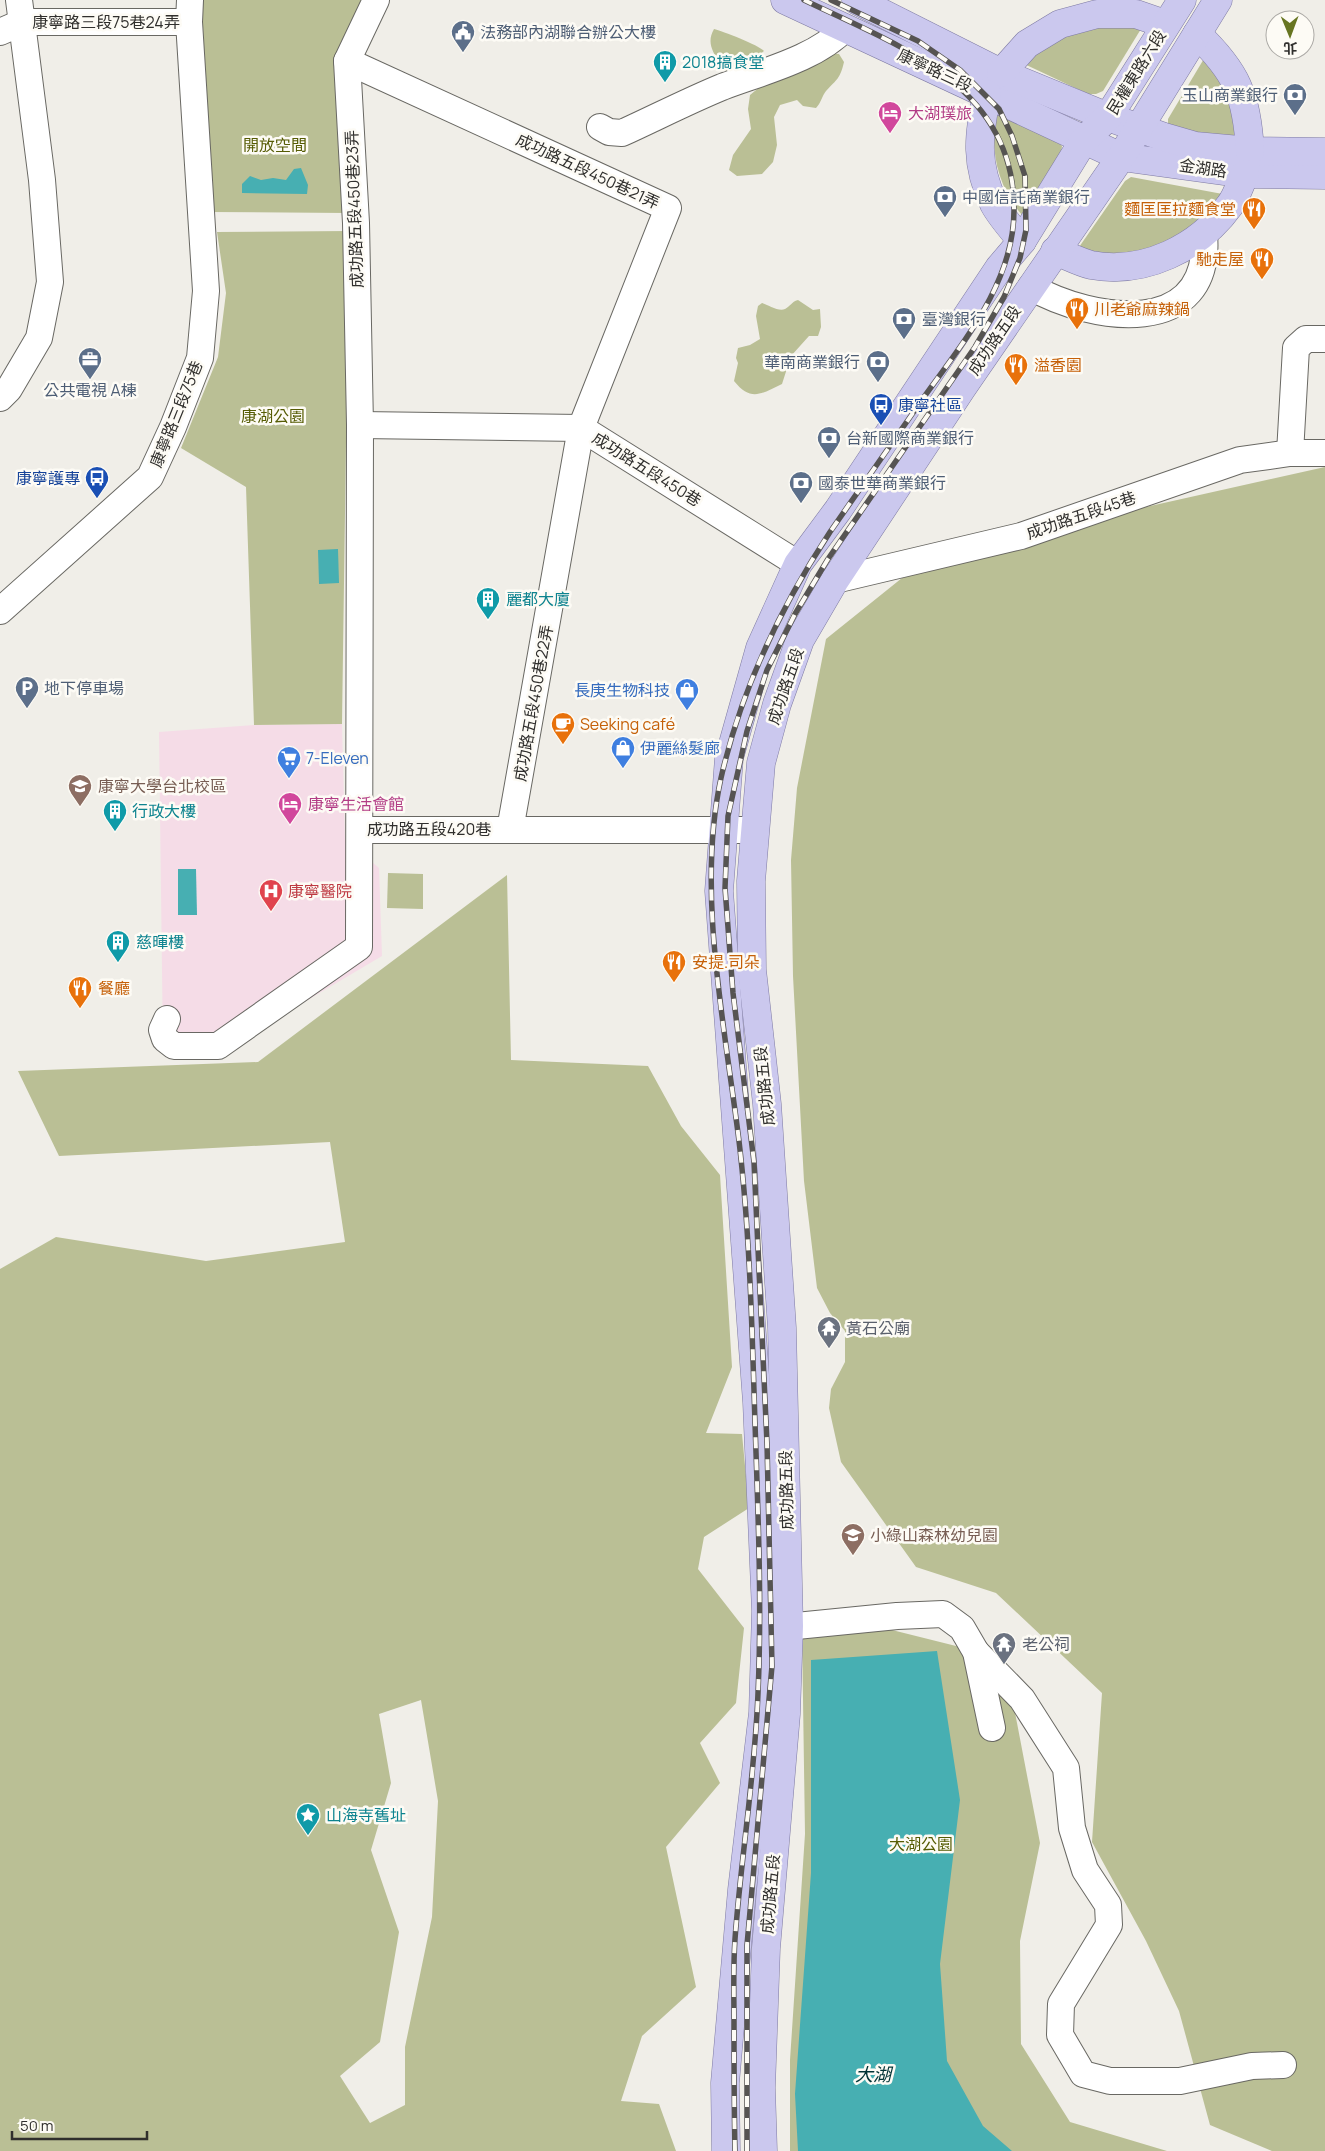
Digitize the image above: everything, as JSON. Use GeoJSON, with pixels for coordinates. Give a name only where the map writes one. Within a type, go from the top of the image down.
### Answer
{"type":"FeatureCollection","features":[{"type":"Feature","properties":{"kind":"main road","name":"康寧路三段"},"geometry":{"type":"LineString","coordinates":[[786,0],[844,28],[994,83],[1108,117]]}},
{"type":"Feature","properties":{"kind":"main road","name":"康寧路三段"},"geometry":{"type":"LineString","coordinates":[[856,0],[1084,140]]}},
{"type":"Feature","properties":{"kind":"main road","name":"民權東路六段"},"geometry":{"type":"LineString","coordinates":[[1084,140],[1108,117],[1182,0]]}},
{"type":"Feature","properties":{"kind":"main road","name":"民權東路六段"},"geometry":{"type":"LineString","coordinates":[[1139,128],[1218,0]]}},
{"type":"Feature","properties":{"kind":"main road"},"geometry":{"type":"LineString","coordinates":[[1022,241],[995,205],[982,169],[979,131],[994,83],[1027,44],[1060,24],[1097,14],[1136,14],[1166,24]]}},
{"type":"Feature","properties":{"kind":"main road"},"geometry":{"type":"LineString","coordinates":[[1055,250],[1090,265],[1131,266],[1170,256],[1204,234],[1231,204],[1248,163],[1248,120],[1238,86],[1220,56],[1197,34]]}},
{"type":"Feature","properties":{"kind":"main road","name":"金湖路"},"geometry":{"type":"LineString","coordinates":[[1108,117],[1248,163],[1325,152]]}},
{"type":"Feature","properties":{"kind":"main road","name":"成功路五段"},"geometry":{"type":"LineString","coordinates":[[726,2151],[725,2083],[742,1890],[762,1713],[777,1628],[782,1328],[767,1104],[752,970],[751,881],[761,763],[777,704],[800,640],[835,580],[1030,287],[1139,128]]}},
{"type":"Feature","properties":{"kind":"main road","name":"金湖路"},"geometry":{"type":"LineString","coordinates":[[1084,140],[1120,157],[1248,163],[1325,175]]}},
{"type":"Feature","properties":{"kind":"main road","name":"成功路五段"},"geometry":{"type":"LineString","coordinates":[[763,2151],[761,2088],[766,1948],[786,1714],[757,1402],[719,891],[722,829],[729,758],[760,648],[798,564],[838,510],[999,268],[1022,241],[1084,140]]}},
{"type":"Feature","properties":{"kind":"street","name":"成功路五段450巷23弄"},"geometry":{"type":"LineString","coordinates":[[360,425],[356,223],[347,61],[376,0]]}},
{"type":"Feature","properties":{"kind":"street","name":"康寧路三段75巷24弄"},"geometry":{"type":"LineString","coordinates":[[14,18],[189,11]]}},
{"type":"Feature","properties":{"kind":"street","name":"康寧路三段75巷"},"geometry":{"type":"LineString","coordinates":[[0,611],[150,477],[173,427],[200,358],[206,292],[189,11]]}},
{"type":"Feature","properties":{"kind":"street"},"geometry":{"type":"LineString","coordinates":[[0,398],[9,389],[39,338],[50,282],[42,180],[14,18]]}},
{"type":"Feature","properties":{"kind":"street"},"geometry":{"type":"LineString","coordinates":[[600,127],[609,132],[622,133],[720,88],[766,72],[832,42],[844,28]]}},
{"type":"Feature","properties":{"kind":"street","name":"成功路五段450巷21弄"},"geometry":{"type":"LineString","coordinates":[[347,61],[668,208],[581,428]]}},
{"type":"Feature","properties":{"kind":"street"},"geometry":{"type":"LineString","coordinates":[[1030,287],[1047,296],[1085,309],[1114,314],[1156,311],[1173,306],[1187,296],[1196,285],[1204,263],[1204,234]]}},
{"type":"Feature","properties":{"kind":"street"},"geometry":{"type":"LineString","coordinates":[[1290,453],[1296,348],[1306,339],[1325,339]]}},
{"type":"Feature","properties":{"kind":"street","name":"成功路五段450巷"},"geometry":{"type":"LineString","coordinates":[[360,425],[581,428],[798,564]]}},
{"type":"Feature","properties":{"kind":"street","name":"成功路五段420巷"},"geometry":{"type":"LineString","coordinates":[[360,425],[360,830],[755,830]]}},
{"type":"Feature","properties":{"kind":"street","name":"成功路五段450巷22弄"},"geometry":{"type":"LineString","coordinates":[[510,830],[581,428]]}},
{"type":"Feature","properties":{"kind":"street","name":"成功路五段45巷"},"geometry":{"type":"LineString","coordinates":[[835,580],[1021,536],[1240,460],[1290,453],[1325,453]]}},
{"type":"Feature","properties":{"kind":"street"},"geometry":{"type":"LineString","coordinates":[[167,1019],[162,1030],[165,1039],[174,1046],[218,1046],[358,947],[360,830]]}},
{"type":"Feature","properties":{"kind":"street"},"geometry":{"type":"LineString","coordinates":[[777,1628],[897,1616],[943,1614],[962,1628],[976,1652],[1022,1698],[1066,1768],[1072,1828],[1085,1870],[1108,1905],[1109,1925],[1060,2004],[1060,2035],[1083,2074],[1110,2081],[1180,2081],[1252,2066],[1283,2065]]}},
{"type":"Feature","properties":{"kind":"street"},"geometry":{"type":"LineString","coordinates":[[976,1652],[992,1728]]}},
{"type":"Feature","properties":{"kind":"shaded area","name":"康寧醫院"},"geometry":{"type":"Polygon","coordinates":[[[342,724],[345,839],[379,868],[382,956],[230,1046],[163,1049],[159,732],[254,725],[342,724]]]}},
{"type":"Feature","properties":{"kind":"green space","name":"開放空間"},"geometry":{"type":"Polygon","coordinates":[[[202,0],[364,0],[346,213],[210,212],[202,0]]]}},
{"type":"Feature","properties":{"kind":"green space"},"geometry":{"type":"Polygon","coordinates":[[[1144,24],[1103,91],[1096,94],[1088,94],[1020,62],[1050,31],[1144,24]]]}},
{"type":"Feature","properties":{"kind":"green space"},"geometry":{"type":"Polygon","coordinates":[[[714,29],[748,42],[764,51],[740,70],[726,73],[711,46],[711,35],[714,29]]]}},
{"type":"Feature","properties":{"kind":"green space"},"geometry":{"type":"Polygon","coordinates":[[[829,53],[839,54],[844,62],[843,68],[816,108],[803,106],[797,100],[780,105],[774,117],[777,145],[773,162],[762,174],[737,176],[729,170],[733,155],[751,129],[748,109],[750,95],[772,77],[829,53]]]}},
{"type":"Feature","properties":{"kind":"green space"},"geometry":{"type":"Polygon","coordinates":[[[1205,57],[1225,79],[1238,139],[1218,140],[1168,125],[1168,119],[1205,57]]]}},
{"type":"Feature","properties":{"kind":"green space"},"geometry":{"type":"Polygon","coordinates":[[[996,112],[1058,141],[1062,146],[1061,154],[1022,215],[1013,204],[997,167],[994,140],[996,112]]]}},
{"type":"Feature","properties":{"kind":"green space"},"geometry":{"type":"Polygon","coordinates":[[[1131,177],[1228,195],[1227,199],[1149,259],[1077,250],[1125,181],[1131,177]]]}},
{"type":"Feature","properties":{"kind":"green space","name":"康湖公園"},"geometry":{"type":"Polygon","coordinates":[[[349,231],[342,724],[254,725],[246,487],[181,448],[218,357],[226,293],[217,232],[349,231]]]}},
{"type":"Feature","properties":{"kind":"green space"},"geometry":{"type":"Polygon","coordinates":[[[798,300],[813,310],[820,309],[821,327],[818,336],[809,336],[791,356],[782,384],[762,393],[751,394],[746,392],[734,381],[738,363],[736,358],[738,348],[750,345],[760,339],[756,316],[758,306],[762,303],[783,310],[798,300]]]}},
{"type":"Feature","properties":{"kind":"green space"},"geometry":{"type":"Polygon","coordinates":[[[1325,467],[1325,2151],[1272,2151],[1210,2125],[1179,2011],[1146,1941],[1092,1842],[1102,1693],[996,1593],[916,1567],[841,1462],[829,1408],[831,1389],[845,1362],[845,1331],[830,1313],[817,1288],[804,1181],[793,976],[791,860],[797,788],[826,639],[902,578],[1119,513],[1325,467]]]}},
{"type":"Feature","properties":{"kind":"green space"},"geometry":{"type":"Polygon","coordinates":[[[388,873],[423,874],[423,909],[387,908],[388,873]]]}},
{"type":"Feature","properties":{"kind":"green space"},"geometry":{"type":"Polygon","coordinates":[[[507,875],[511,1060],[648,1066],[681,1126],[720,1175],[732,1367],[706,1433],[742,1434],[749,1508],[704,1537],[698,1569],[744,1628],[736,1703],[700,1743],[720,1783],[666,1847],[696,1987],[642,2036],[621,2101],[659,2104],[676,2151],[0,2151],[0,1269],[56,1237],[206,1261],[345,1242],[330,1142],[59,1156],[18,1071],[258,1062],[507,875]],[[421,1700],[379,1714],[391,1783],[371,1850],[399,1932],[380,2042],[340,2076],[370,2123],[405,2105],[405,2047],[432,1917],[438,1801],[421,1700]]]}},
{"type":"Feature","properties":{"kind":"green space","name":"大湖"},"geometry":{"type":"Polygon","coordinates":[[[880,1627],[972,1650],[1012,1697],[1040,1843],[1020,1941],[1021,2044],[1070,2122],[1167,2151],[790,2151],[790,2060],[805,1834],[802,1631],[880,1627]]]}},
{"type":"Feature","properties":{"kind":"water"},"geometry":{"type":"Polygon","coordinates":[[[301,168],[308,185],[307,194],[242,193],[242,184],[250,176],[261,180],[273,178],[286,180],[294,169],[301,168]]]}},
{"type":"Feature","properties":{"kind":"water"},"geometry":{"type":"Polygon","coordinates":[[[338,549],[339,583],[319,584],[318,550],[338,549]]]}},
{"type":"Feature","properties":{"kind":"water"},"geometry":{"type":"Polygon","coordinates":[[[178,869],[196,869],[197,915],[178,915],[178,869]]]}},
{"type":"Feature","properties":{"kind":"water","name":"大湖"},"geometry":{"type":"Polygon","coordinates":[[[937,1651],[960,1800],[940,1964],[947,2061],[983,2126],[1012,2151],[798,2151],[795,2094],[811,1873],[811,1660],[937,1651]]]}},
{"type":"Feature","properties":{"kind":"railway"},"geometry":{"type":"LineString","coordinates":[[735,2151],[734,1949],[756,1724],[760,1626],[759,1558],[748,1246],[739,1141],[715,959],[711,867],[714,822],[721,778],[729,745],[739,713],[764,650],[795,590],[830,532],[984,310],[1006,262],[1012,236],[1014,210],[1009,167],[995,131],[973,100],[944,75],[912,53],[804,0]]}},
{"type":"Feature","properties":{"kind":"railway"},"geometry":{"type":"LineString","coordinates":[[747,2151],[747,1945],[772,1666],[767,1443],[754,1162],[733,993],[725,888],[728,816],[747,731],[767,670],[795,614],[828,559],[975,347],[1004,297],[1020,258],[1026,230],[1025,176],[1012,136],[999,109],[960,70],[918,41],[831,0]]}},
{"type":"Feature","properties":{"kind":"place","name":"法務部內湖聯合辦公大樓"},"geometry":{"type":"Point","coordinates":[463,53]}},
{"type":"Feature","properties":{"kind":"place","name":"2018搞食堂"},"geometry":{"type":"Point","coordinates":[665,83]}},
{"type":"Feature","properties":{"kind":"place","name":"玉山商業銀行"},"geometry":{"type":"Point","coordinates":[1295,116]}},
{"type":"Feature","properties":{"kind":"place","name":"大湖璞旅"},"geometry":{"type":"Point","coordinates":[890,134]}},
{"type":"Feature","properties":{"kind":"place","name":"中國信託商業銀行"},"geometry":{"type":"Point","coordinates":[945,218]}},
{"type":"Feature","properties":{"kind":"place","name":"麵匡匡拉麵食堂"},"geometry":{"type":"Point","coordinates":[1254,230]}},
{"type":"Feature","properties":{"kind":"place","name":"馳走屋"},"geometry":{"type":"Point","coordinates":[1262,280]}},
{"type":"Feature","properties":{"kind":"place","name":"川老爺麻辣鍋"},"geometry":{"type":"Point","coordinates":[1077,330]}},
{"type":"Feature","properties":{"kind":"place","name":"臺灣銀行"},"geometry":{"type":"Point","coordinates":[904,340]}},
{"type":"Feature","properties":{"kind":"place","name":"公共電視 A棟"},"geometry":{"type":"Point","coordinates":[90,380]}},
{"type":"Feature","properties":{"kind":"place","name":"華南商業銀行"},"geometry":{"type":"Point","coordinates":[878,383]}},
{"type":"Feature","properties":{"kind":"place","name":"溢香園"},"geometry":{"type":"Point","coordinates":[1016,386]}},
{"type":"Feature","properties":{"kind":"place","name":"康寧社區"},"geometry":{"type":"Point","coordinates":[881,426]}},
{"type":"Feature","properties":{"kind":"place","name":"台新國際商業銀行"},"geometry":{"type":"Point","coordinates":[829,459]}},
{"type":"Feature","properties":{"kind":"place","name":"康寧護專"},"geometry":{"type":"Point","coordinates":[97,499]}},
{"type":"Feature","properties":{"kind":"place","name":"國泰世華商業銀行"},"geometry":{"type":"Point","coordinates":[801,504]}},
{"type":"Feature","properties":{"kind":"place","name":"麗都大廈"},"geometry":{"type":"Point","coordinates":[488,620]}},
{"type":"Feature","properties":{"kind":"place","name":"地下停車場"},"geometry":{"type":"Point","coordinates":[27,709]}},
{"type":"Feature","properties":{"kind":"place","name":"長庚生物科技"},"geometry":{"type":"Point","coordinates":[687,711]}},
{"type":"Feature","properties":{"kind":"place","name":"Seeking café"},"geometry":{"type":"Point","coordinates":[563,745]}},
{"type":"Feature","properties":{"kind":"place","name":"伊麗絲髮廊"},"geometry":{"type":"Point","coordinates":[623,769]}},
{"type":"Feature","properties":{"kind":"place","name":"7-Eleven"},"geometry":{"type":"Point","coordinates":[289,779]}},
{"type":"Feature","properties":{"kind":"place","name":"康寧大學台北校區"},"geometry":{"type":"Point","coordinates":[80,807]}},
{"type":"Feature","properties":{"kind":"place","name":"康寧生活會館"},"geometry":{"type":"Point","coordinates":[290,825]}},
{"type":"Feature","properties":{"kind":"place","name":"行政大樓"},"geometry":{"type":"Point","coordinates":[115,832]}},
{"type":"Feature","properties":{"kind":"place","name":"康寧醫院"},"geometry":{"type":"Point","coordinates":[271,912]}},
{"type":"Feature","properties":{"kind":"place","name":"慈暉樓"},"geometry":{"type":"Point","coordinates":[118,963]}},
{"type":"Feature","properties":{"kind":"place","name":"安提.司朵"},"geometry":{"type":"Point","coordinates":[674,983]}},
{"type":"Feature","properties":{"kind":"place","name":"餐廳"},"geometry":{"type":"Point","coordinates":[80,1009]}},
{"type":"Feature","properties":{"kind":"place","name":"黃石公廟"},"geometry":{"type":"Point","coordinates":[829,1349]}},
{"type":"Feature","properties":{"kind":"place","name":"小綠山森林幼兒園"},"geometry":{"type":"Point","coordinates":[853,1556]}},
{"type":"Feature","properties":{"kind":"place","name":"老公祠"},"geometry":{"type":"Point","coordinates":[1004,1665]}},
{"type":"Feature","properties":{"kind":"place","name":"山海寺舊址"},"geometry":{"type":"Point","coordinates":[308,1836]}},
{"type":"Feature","properties":{"kind":"park label","name":"大湖公園"},"geometry":{"type":"Point","coordinates":[921,1844]}}]}
